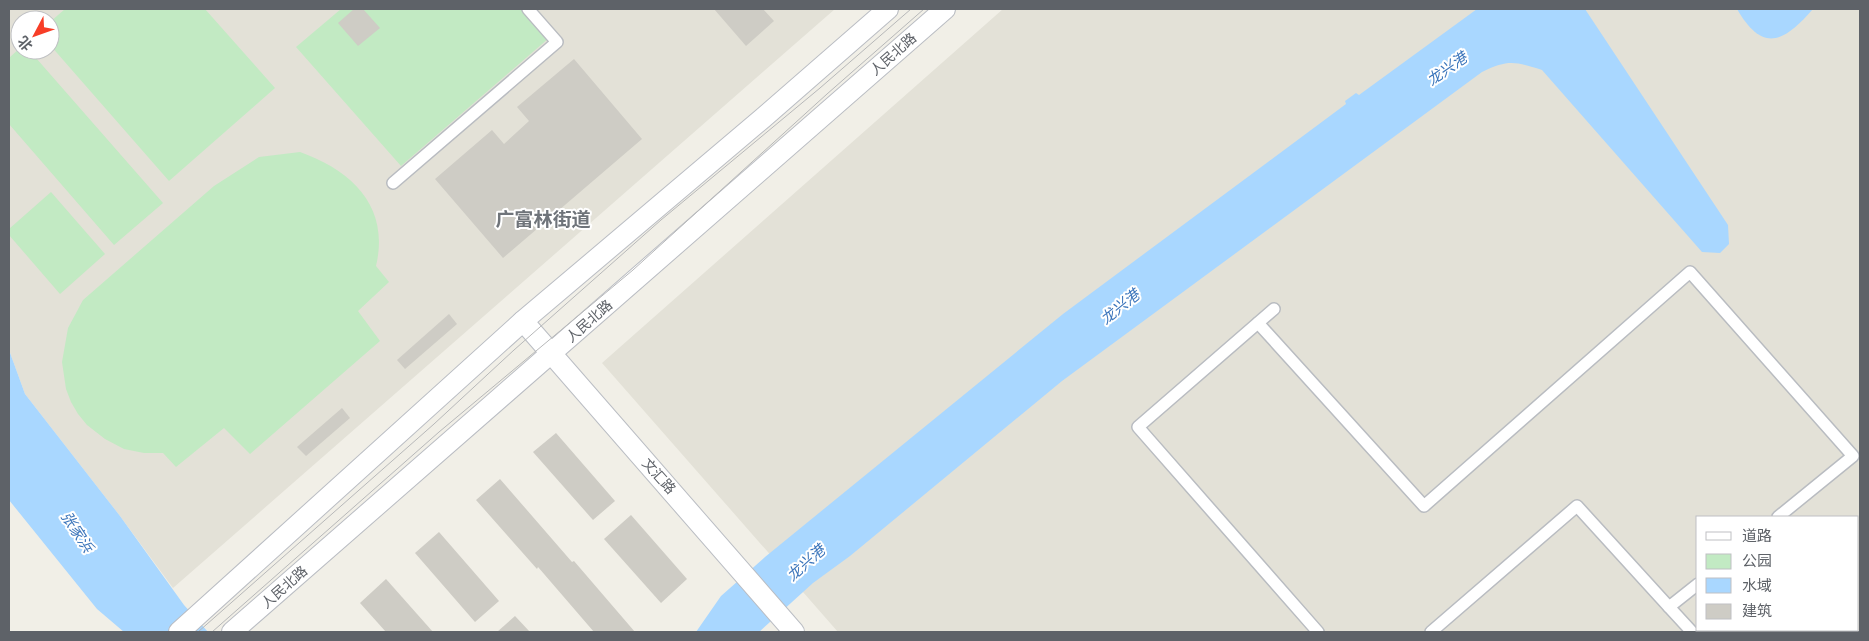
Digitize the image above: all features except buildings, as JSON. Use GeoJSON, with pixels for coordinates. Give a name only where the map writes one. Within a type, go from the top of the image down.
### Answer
{"type":"FeatureCollection","features":[{"type":"Feature","properties":{"kind":"main road"},"geometry":{"type":"LineString","coordinates":[[179,632],[523,321],[763,118],[888,9]]}},
{"type":"Feature","properties":{"kind":"main road","name":"人民北路"},"geometry":{"type":"LineString","coordinates":[[232,632],[945,9]]}},
{"type":"Feature","properties":{"kind":"main road","name":"文汇路"},"geometry":{"type":"LineString","coordinates":[[523,321],[789,626]]}},
{"type":"Feature","properties":{"kind":"street"},"geometry":{"type":"LineString","coordinates":[[393,184],[557,42],[528,9]]}},
{"type":"Feature","properties":{"kind":"street"},"geometry":{"type":"LineString","coordinates":[[1258,323],[1424,506],[1690,272],[1853,456],[1779,516]]}},
{"type":"Feature","properties":{"kind":"street"},"geometry":{"type":"LineString","coordinates":[[1274,309],[1138,427],[1318,632]]}},
{"type":"Feature","properties":{"kind":"street"},"geometry":{"type":"LineString","coordinates":[[1430,632],[1577,506],[1692,632]]}},
{"type":"Feature","properties":{"kind":"street"},"geometry":{"type":"LineString","coordinates":[[1669,607],[1696,586]]}},
{"type":"Feature","properties":{"kind":"shaded area"},"geometry":{"type":"Polygon","coordinates":[[[9,9],[835,9],[173,588],[120,516],[25,394],[9,350],[9,9]]]}},
{"type":"Feature","properties":{"kind":"shaded area"},"geometry":{"type":"Polygon","coordinates":[[[1003,9],[1860,9],[1860,632],[838,632],[602,363],[1003,9]]]}},
{"type":"Feature","properties":{"kind":"green space"},"geometry":{"type":"Polygon","coordinates":[[[65,9],[205,9],[275,88],[169,181],[60,56],[60,13],[65,9]]]}},
{"type":"Feature","properties":{"kind":"green space"},"geometry":{"type":"Polygon","coordinates":[[[341,9],[524,9],[549,38],[401,166],[296,47],[341,9]]]}},
{"type":"Feature","properties":{"kind":"green space"},"geometry":{"type":"Polygon","coordinates":[[[9,58],[10,60],[38,60],[163,203],[114,245],[9,124],[9,58]]]}},
{"type":"Feature","properties":{"kind":"green space"},"geometry":{"type":"Polygon","coordinates":[[[300,152],[319,160],[351,181],[363,194],[372,209],[377,226],[379,245],[376,266],[389,282],[358,311],[380,341],[250,454],[224,428],[176,467],[163,453],[144,453],[124,449],[105,439],[87,425],[78,414],[66,389],[62,362],[68,328],[83,300],[214,186],[259,157],[300,152]]]}},
{"type":"Feature","properties":{"kind":"green space"},"geometry":{"type":"Polygon","coordinates":[[[51,192],[105,254],[60,294],[9,235],[9,229],[51,192]]]}},
{"type":"Feature","properties":{"kind":"water","name":"龙兴港"},"geometry":{"type":"Polygon","coordinates":[[[1477,9],[1585,9],[1728,225],[1729,244],[1720,253],[1702,252],[1542,70],[1512,63],[1491,68],[1482,72],[1062,381],[850,556],[813,583],[759,632],[696,632],[721,596],[765,557],[1063,314],[1346,104],[1345,101],[1356,93],[1359,95],[1477,9]]]}},
{"type":"Feature","properties":{"kind":"water"},"geometry":{"type":"Polygon","coordinates":[[[1737,9],[1813,9],[1793,29],[1774,38],[1756,33],[1737,9]]]}},
{"type":"Feature","properties":{"kind":"water","name":"张家浜"},"geometry":{"type":"Polygon","coordinates":[[[9,350],[25,394],[120,516],[184,605],[208,632],[124,632],[97,609],[9,500],[9,350]]]}},
{"type":"Feature","properties":{"kind":"tram line"},"geometry":{"type":"LineString","coordinates":[[198,632],[661,220],[820,88],[911,9]]}},
{"type":"Feature","properties":{"kind":"tram line"},"geometry":{"type":"LineString","coordinates":[[212,632],[439,432],[633,270],[924,9]]}},
{"type":"Feature","properties":{"kind":"district","name":"广富林街道"},"geometry":{"type":"Point","coordinates":[543,219]}}]}
